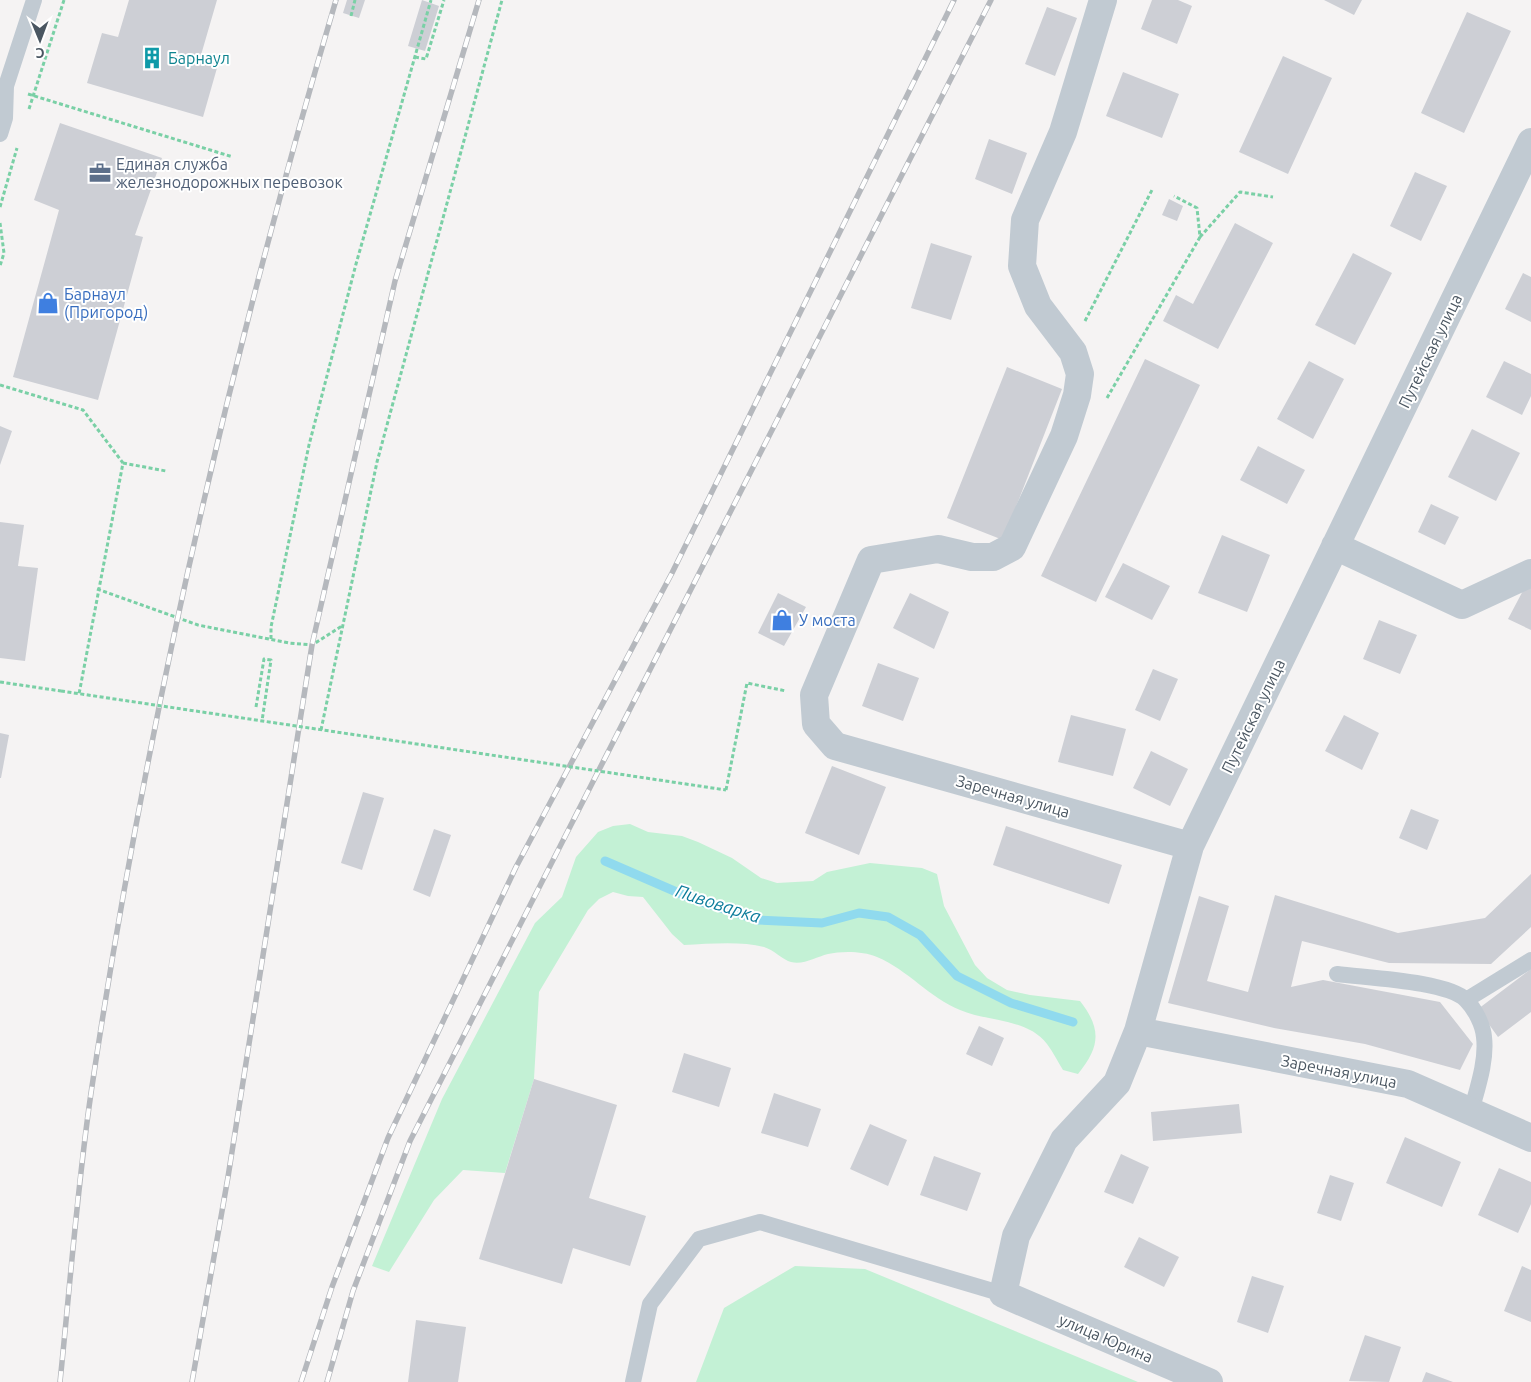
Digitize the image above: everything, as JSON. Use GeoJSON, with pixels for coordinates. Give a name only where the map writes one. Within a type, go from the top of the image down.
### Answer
{"type":"FeatureCollection","features":[{"type":"Feature","properties":{"kind":"street"},"geometry":{"type":"LineString","coordinates":[[1073,352],[1038,306],[1022,266],[1025,220],[1063,132],[1103,0]]}},
{"type":"Feature","properties":{"kind":"street","name":"Путейская улица"},"geometry":{"type":"LineString","coordinates":[[1003,1294],[1016,1236],[1064,1140],[1117,1083],[1138,1031],[1190,846],[1531,142]]}},
{"type":"Feature","properties":{"kind":"street","name":"Заречная улица"},"geometry":{"type":"LineString","coordinates":[[1073,352],[1080,374],[1077,395],[1064,436],[1012,547],[993,557],[972,557],[938,549],[871,560],[814,695],[816,724],[836,746],[1190,846]]}},
{"type":"Feature","properties":{"kind":"street"},"geometry":{"type":"LineString","coordinates":[[1335,546],[1462,605],[1531,573]]}},
{"type":"Feature","properties":{"kind":"street","name":"Заречная улица"},"geometry":{"type":"LineString","coordinates":[[1138,1031],[1408,1084],[1531,1138]]}},
{"type":"Feature","properties":{"kind":"street","name":"улица Юрина"},"geometry":{"type":"LineString","coordinates":[[1003,1294],[1209,1382]]}},
{"type":"Feature","properties":{"kind":"lane"},"geometry":{"type":"LineString","coordinates":[[0,134],[5,118],[6,86],[34,0]]}},
{"type":"Feature","properties":{"kind":"lane"},"geometry":{"type":"LineString","coordinates":[[1466,1000],[1531,960]]}},
{"type":"Feature","properties":{"kind":"lane"},"geometry":{"type":"LineString","coordinates":[[1337,974],[1444,988],[1466,1000],[1478,1017],[1484,1036],[1483,1057],[1471,1112]]}},
{"type":"Feature","properties":{"kind":"lane"},"geometry":{"type":"LineString","coordinates":[[633,1382],[650,1304],[699,1239],[760,1222],[1003,1294]]}},
{"type":"Feature","properties":{"kind":"path"},"geometry":{"type":"LineString","coordinates":[[28,114],[64,0]]}},
{"type":"Feature","properties":{"kind":"path"},"geometry":{"type":"LineString","coordinates":[[351,16],[355,0]]}},
{"type":"Feature","properties":{"kind":"path"},"geometry":{"type":"LineString","coordinates":[[271,639],[271,627],[309,445],[356,264],[431,0]]}},
{"type":"Feature","properties":{"kind":"path"},"geometry":{"type":"LineString","coordinates":[[415,57],[426,59],[444,0]]}},
{"type":"Feature","properties":{"kind":"path"},"geometry":{"type":"LineString","coordinates":[[321,730],[377,462],[502,0]]}},
{"type":"Feature","properties":{"kind":"path"},"geometry":{"type":"LineString","coordinates":[[6,86],[234,156]]}},
{"type":"Feature","properties":{"kind":"path"},"geometry":{"type":"LineString","coordinates":[[0,207],[19,142]]}},
{"type":"Feature","properties":{"kind":"path"},"geometry":{"type":"LineString","coordinates":[[1073,352],[1085,320],[1152,190]]}},
{"type":"Feature","properties":{"kind":"path"},"geometry":{"type":"LineString","coordinates":[[1106,399],[1200,237],[1240,192],[1273,197]]}},
{"type":"Feature","properties":{"kind":"path"},"geometry":{"type":"LineString","coordinates":[[1174,196],[1197,208],[1200,237]]}},
{"type":"Feature","properties":{"kind":"path"},"geometry":{"type":"LineString","coordinates":[[0,223],[4,252],[0,266]]}},
{"type":"Feature","properties":{"kind":"path"},"geometry":{"type":"LineString","coordinates":[[0,386],[83,410],[123,463],[166,471]]}},
{"type":"Feature","properties":{"kind":"path"},"geometry":{"type":"LineString","coordinates":[[79,694],[97,589],[123,463]]}},
{"type":"Feature","properties":{"kind":"path"},"geometry":{"type":"LineString","coordinates":[[97,589],[198,625],[312,645],[343,625]]}},
{"type":"Feature","properties":{"kind":"path"},"geometry":{"type":"LineString","coordinates":[[256,707],[264,659],[271,660],[262,721]]}},
{"type":"Feature","properties":{"kind":"path"},"geometry":{"type":"LineString","coordinates":[[0,682],[726,790],[747,683],[776,690]]}},
{"type":"Feature","properties":{"kind":"green space"},"geometry":{"type":"Polygon","coordinates":[[[630,824],[648,832],[682,836],[698,842],[732,858],[761,878],[777,883],[813,881],[827,872],[870,863],[922,868],[937,874],[944,906],[975,965],[987,978],[1007,990],[1030,995],[1080,1001],[1092,1020],[1095,1029],[1096,1038],[1091,1055],[1078,1074],[1063,1070],[1047,1044],[1029,1029],[971,1014],[949,1005],[899,969],[871,955],[840,952],[796,963],[788,961],[768,948],[755,945],[725,943],[684,945],[672,934],[643,897],[613,892],[599,899],[588,910],[539,992],[534,1079],[505,1173],[463,1170],[434,1200],[389,1272],[372,1266],[442,1099],[535,923],[562,897],[576,857],[598,832],[613,826],[630,824]]]}},
{"type":"Feature","properties":{"kind":"green space"},"geometry":{"type":"Polygon","coordinates":[[[795,1266],[865,1269],[1138,1382],[696,1382],[724,1308],[795,1266]]]}},
{"type":"Feature","properties":{"kind":"building","name":"Барнаул"},"geometry":{"type":"Polygon","coordinates":[[[129,0],[217,0],[201,55],[219,61],[203,117],[87,83],[102,33],[118,37],[129,0]]]}},
{"type":"Feature","properties":{"kind":"building"},"geometry":{"type":"Polygon","coordinates":[[[347,0],[365,0],[359,18],[343,13],[347,0]]]}},
{"type":"Feature","properties":{"kind":"building"},"geometry":{"type":"Polygon","coordinates":[[[422,0],[439,6],[425,51],[408,46],[422,0]]]}},
{"type":"Feature","properties":{"kind":"building"},"geometry":{"type":"Polygon","coordinates":[[[1152,0],[1178,0],[1192,6],[1177,44],[1141,29],[1152,0]]]}},
{"type":"Feature","properties":{"kind":"building"},"geometry":{"type":"Polygon","coordinates":[[[1324,0],[1362,0],[1354,15],[1324,0]]]}},
{"type":"Feature","properties":{"kind":"building"},"geometry":{"type":"Polygon","coordinates":[[[1047,7],[1077,18],[1055,76],[1025,64],[1047,7]]]}},
{"type":"Feature","properties":{"kind":"building"},"geometry":{"type":"Polygon","coordinates":[[[1467,12],[1511,31],[1464,133],[1421,113],[1467,12]]]}},
{"type":"Feature","properties":{"kind":"building"},"geometry":{"type":"Polygon","coordinates":[[[1283,56],[1332,78],[1288,174],[1239,152],[1283,56]]]}},
{"type":"Feature","properties":{"kind":"building"},"geometry":{"type":"Polygon","coordinates":[[[1123,72],[1179,94],[1162,138],[1106,116],[1123,72]]]}},
{"type":"Feature","properties":{"kind":"building"},"geometry":{"type":"Polygon","coordinates":[[[60,123],[162,158],[135,235],[143,237],[98,400],[13,377],[59,210],[34,200],[60,123]]]}},
{"type":"Feature","properties":{"kind":"building"},"geometry":{"type":"Polygon","coordinates":[[[989,139],[1027,153],[1012,194],[975,179],[989,139]]]}},
{"type":"Feature","properties":{"kind":"building"},"geometry":{"type":"Polygon","coordinates":[[[1415,172],[1447,186],[1421,241],[1390,226],[1415,172]]]}},
{"type":"Feature","properties":{"kind":"building"},"geometry":{"type":"Polygon","coordinates":[[[1169,199],[1183,206],[1177,221],[1162,215],[1169,199]]]}},
{"type":"Feature","properties":{"kind":"building"},"geometry":{"type":"Polygon","coordinates":[[[1235,223],[1273,243],[1218,349],[1163,321],[1176,295],[1193,304],[1235,223]]]}},
{"type":"Feature","properties":{"kind":"building"},"geometry":{"type":"Polygon","coordinates":[[[931,243],[972,256],[951,320],[911,308],[931,243]]]}},
{"type":"Feature","properties":{"kind":"building"},"geometry":{"type":"Polygon","coordinates":[[[1353,253],[1392,273],[1355,345],[1315,325],[1353,253]]]}},
{"type":"Feature","properties":{"kind":"building"},"geometry":{"type":"Polygon","coordinates":[[[1523,273],[1531,277],[1531,322],[1505,309],[1523,273]]]}},
{"type":"Feature","properties":{"kind":"building"},"geometry":{"type":"Polygon","coordinates":[[[1145,359],[1200,385],[1096,602],[1041,576],[1145,359]]]}},
{"type":"Feature","properties":{"kind":"building"},"geometry":{"type":"Polygon","coordinates":[[[1309,361],[1344,379],[1313,439],[1277,419],[1309,361]]]}},
{"type":"Feature","properties":{"kind":"building"},"geometry":{"type":"Polygon","coordinates":[[[1504,361],[1531,374],[1531,396],[1522,415],[1486,397],[1504,361]]]}},
{"type":"Feature","properties":{"kind":"building"},"geometry":{"type":"Polygon","coordinates":[[[1007,367],[1062,389],[1003,540],[947,518],[1007,367]]]}},
{"type":"Feature","properties":{"kind":"building"},"geometry":{"type":"Polygon","coordinates":[[[0,426],[12,431],[0,465],[0,426]]]}},
{"type":"Feature","properties":{"kind":"building"},"geometry":{"type":"Polygon","coordinates":[[[1472,429],[1520,453],[1496,501],[1448,477],[1472,429]]]}},
{"type":"Feature","properties":{"kind":"building"},"geometry":{"type":"Polygon","coordinates":[[[1258,446],[1305,470],[1287,504],[1240,480],[1258,446]]]}},
{"type":"Feature","properties":{"kind":"building"},"geometry":{"type":"Polygon","coordinates":[[[1431,504],[1459,517],[1445,545],[1418,532],[1431,504]]]}},
{"type":"Feature","properties":{"kind":"building"},"geometry":{"type":"Polygon","coordinates":[[[0,522],[24,525],[18,566],[38,568],[25,661],[0,658],[0,522]]]}},
{"type":"Feature","properties":{"kind":"building"},"geometry":{"type":"Polygon","coordinates":[[[1222,535],[1270,555],[1247,612],[1198,593],[1222,535]]]}},
{"type":"Feature","properties":{"kind":"building"},"geometry":{"type":"Polygon","coordinates":[[[1123,563],[1170,586],[1152,620],[1105,597],[1123,563]]]}},
{"type":"Feature","properties":{"kind":"building"},"geometry":{"type":"Polygon","coordinates":[[[1527,583],[1531,585],[1531,630],[1508,619],[1527,583]]]}},
{"type":"Feature","properties":{"kind":"building","name":"У моста"},"geometry":{"type":"Polygon","coordinates":[[[778,593],[806,607],[784,646],[758,633],[778,593]]]}},
{"type":"Feature","properties":{"kind":"building"},"geometry":{"type":"Polygon","coordinates":[[[910,593],[949,612],[934,649],[893,628],[910,593]]]}},
{"type":"Feature","properties":{"kind":"building"},"geometry":{"type":"Polygon","coordinates":[[[1379,620],[1417,635],[1400,674],[1363,659],[1379,620]]]}},
{"type":"Feature","properties":{"kind":"building"},"geometry":{"type":"Polygon","coordinates":[[[878,663],[919,678],[903,721],[862,706],[878,663]]]}},
{"type":"Feature","properties":{"kind":"building"},"geometry":{"type":"Polygon","coordinates":[[[1153,669],[1178,679],[1160,721],[1135,710],[1153,669]]]}},
{"type":"Feature","properties":{"kind":"building"},"geometry":{"type":"Polygon","coordinates":[[[1071,715],[1126,729],[1113,776],[1058,762],[1071,715]]]}},
{"type":"Feature","properties":{"kind":"building"},"geometry":{"type":"Polygon","coordinates":[[[1344,715],[1379,733],[1362,770],[1325,751],[1344,715]]]}},
{"type":"Feature","properties":{"kind":"building"},"geometry":{"type":"Polygon","coordinates":[[[0,733],[9,735],[1,778],[0,778],[0,733]]]}},
{"type":"Feature","properties":{"kind":"building"},"geometry":{"type":"Polygon","coordinates":[[[1151,751],[1188,769],[1170,806],[1133,788],[1151,751]]]}},
{"type":"Feature","properties":{"kind":"building"},"geometry":{"type":"Polygon","coordinates":[[[832,766],[886,787],[859,855],[805,833],[832,766]]]}},
{"type":"Feature","properties":{"kind":"building"},"geometry":{"type":"Polygon","coordinates":[[[363,792],[384,798],[362,870],[341,863],[363,792]]]}},
{"type":"Feature","properties":{"kind":"building"},"geometry":{"type":"Polygon","coordinates":[[[1411,809],[1439,820],[1427,850],[1399,838],[1411,809]]]}},
{"type":"Feature","properties":{"kind":"building"},"geometry":{"type":"Polygon","coordinates":[[[1006,826],[1122,865],[1109,904],[993,865],[1006,826]]]}},
{"type":"Feature","properties":{"kind":"building"},"geometry":{"type":"Polygon","coordinates":[[[434,829],[451,835],[430,897],[413,890],[434,829]]]}},
{"type":"Feature","properties":{"kind":"building"},"geometry":{"type":"Polygon","coordinates":[[[1531,874],[1531,927],[1491,964],[1389,963],[1302,941],[1291,987],[1323,980],[1440,1002],[1473,1044],[1460,1070],[1365,1044],[1274,1028],[1168,1003],[1199,896],[1229,906],[1207,981],[1248,992],[1275,895],[1398,933],[1485,918],[1531,874]]]}},
{"type":"Feature","properties":{"kind":"building"},"geometry":{"type":"Polygon","coordinates":[[[1531,969],[1531,1012],[1498,1037],[1478,1009],[1531,969]]]}},
{"type":"Feature","properties":{"kind":"building"},"geometry":{"type":"Polygon","coordinates":[[[979,1026],[1004,1038],[992,1066],[966,1054],[979,1026]]]}},
{"type":"Feature","properties":{"kind":"building"},"geometry":{"type":"Polygon","coordinates":[[[684,1053],[731,1068],[719,1107],[672,1092],[684,1053]]]}},
{"type":"Feature","properties":{"kind":"building"},"geometry":{"type":"Polygon","coordinates":[[[534,1079],[617,1105],[589,1198],[646,1216],[630,1266],[573,1248],[562,1284],[479,1259],[534,1079]]]}},
{"type":"Feature","properties":{"kind":"building"},"geometry":{"type":"Polygon","coordinates":[[[774,1093],[821,1109],[808,1147],[761,1133],[774,1093]]]}},
{"type":"Feature","properties":{"kind":"building"},"geometry":{"type":"Polygon","coordinates":[[[1239,1104],[1242,1133],[1153,1141],[1151,1112],[1239,1104]]]}},
{"type":"Feature","properties":{"kind":"building"},"geometry":{"type":"Polygon","coordinates":[[[870,1124],[907,1140],[888,1186],[850,1169],[870,1124]]]}},
{"type":"Feature","properties":{"kind":"building"},"geometry":{"type":"Polygon","coordinates":[[[1405,1137],[1461,1162],[1442,1207],[1386,1183],[1405,1137]]]}},
{"type":"Feature","properties":{"kind":"building"},"geometry":{"type":"Polygon","coordinates":[[[1121,1154],[1149,1167],[1133,1204],[1104,1192],[1121,1154]]]}},
{"type":"Feature","properties":{"kind":"building"},"geometry":{"type":"Polygon","coordinates":[[[934,1156],[981,1173],[967,1211],[920,1195],[934,1156]]]}},
{"type":"Feature","properties":{"kind":"building"},"geometry":{"type":"Polygon","coordinates":[[[1499,1168],[1531,1182],[1531,1204],[1518,1233],[1478,1215],[1499,1168]]]}},
{"type":"Feature","properties":{"kind":"building"},"geometry":{"type":"Polygon","coordinates":[[[1330,1175],[1354,1183],[1341,1221],[1317,1213],[1330,1175]]]}},
{"type":"Feature","properties":{"kind":"building"},"geometry":{"type":"Polygon","coordinates":[[[1139,1237],[1179,1257],[1164,1287],[1124,1267],[1139,1237]]]}},
{"type":"Feature","properties":{"kind":"building"},"geometry":{"type":"Polygon","coordinates":[[[1522,1266],[1531,1270],[1531,1322],[1504,1311],[1522,1266]]]}},
{"type":"Feature","properties":{"kind":"building"},"geometry":{"type":"Polygon","coordinates":[[[1252,1276],[1284,1286],[1268,1333],[1237,1322],[1252,1276]]]}},
{"type":"Feature","properties":{"kind":"building"},"geometry":{"type":"Polygon","coordinates":[[[416,1320],[466,1327],[458,1382],[408,1382],[416,1320]]]}},
{"type":"Feature","properties":{"kind":"building"},"geometry":{"type":"Polygon","coordinates":[[[1365,1335],[1401,1347],[1389,1382],[1349,1381],[1365,1335]]]}},
{"type":"Feature","properties":{"kind":"building"},"geometry":{"type":"Polygon","coordinates":[[[1426,1372],[1453,1382],[1422,1382],[1426,1372]]]}},
{"type":"Feature","properties":{"kind":"waterway","name":"Пивоварка"},"geometry":{"type":"LineString","coordinates":[[605,861],[695,900],[758,920],[822,923],[859,913],[888,917],[920,935],[957,976],[1011,1003],[1073,1022]]}},
{"type":"Feature","properties":{"kind":"railway"},"geometry":{"type":"LineString","coordinates":[[60,1382],[91,1093],[113,955],[165,679],[194,542],[226,406],[297,135],[336,0]]}},
{"type":"Feature","properties":{"kind":"railway"},"geometry":{"type":"LineString","coordinates":[[192,1382],[228,1177],[312,645],[395,281],[479,0]]}},
{"type":"Feature","properties":{"kind":"railway"},"geometry":{"type":"LineString","coordinates":[[301,1382],[332,1287],[388,1138],[516,867],[672,573],[954,0]]}},
{"type":"Feature","properties":{"kind":"railway"},"geometry":{"type":"LineString","coordinates":[[327,1382],[353,1291],[410,1141],[991,0]]}},
{"type":"Feature","properties":{"kind":"place","name":"Барнаул"},"geometry":{"type":"Point","coordinates":[152,58]}},
{"type":"Feature","properties":{"kind":"place","name":"Единая служба железнодорожных перевозок"},"geometry":{"type":"Point","coordinates":[100,173]}},
{"type":"Feature","properties":{"kind":"place","name":"Барнаул (Пригород)"},"geometry":{"type":"Point","coordinates":[48,303]}},
{"type":"Feature","properties":{"kind":"place","name":"У моста"},"geometry":{"type":"Point","coordinates":[782,620]}}]}
